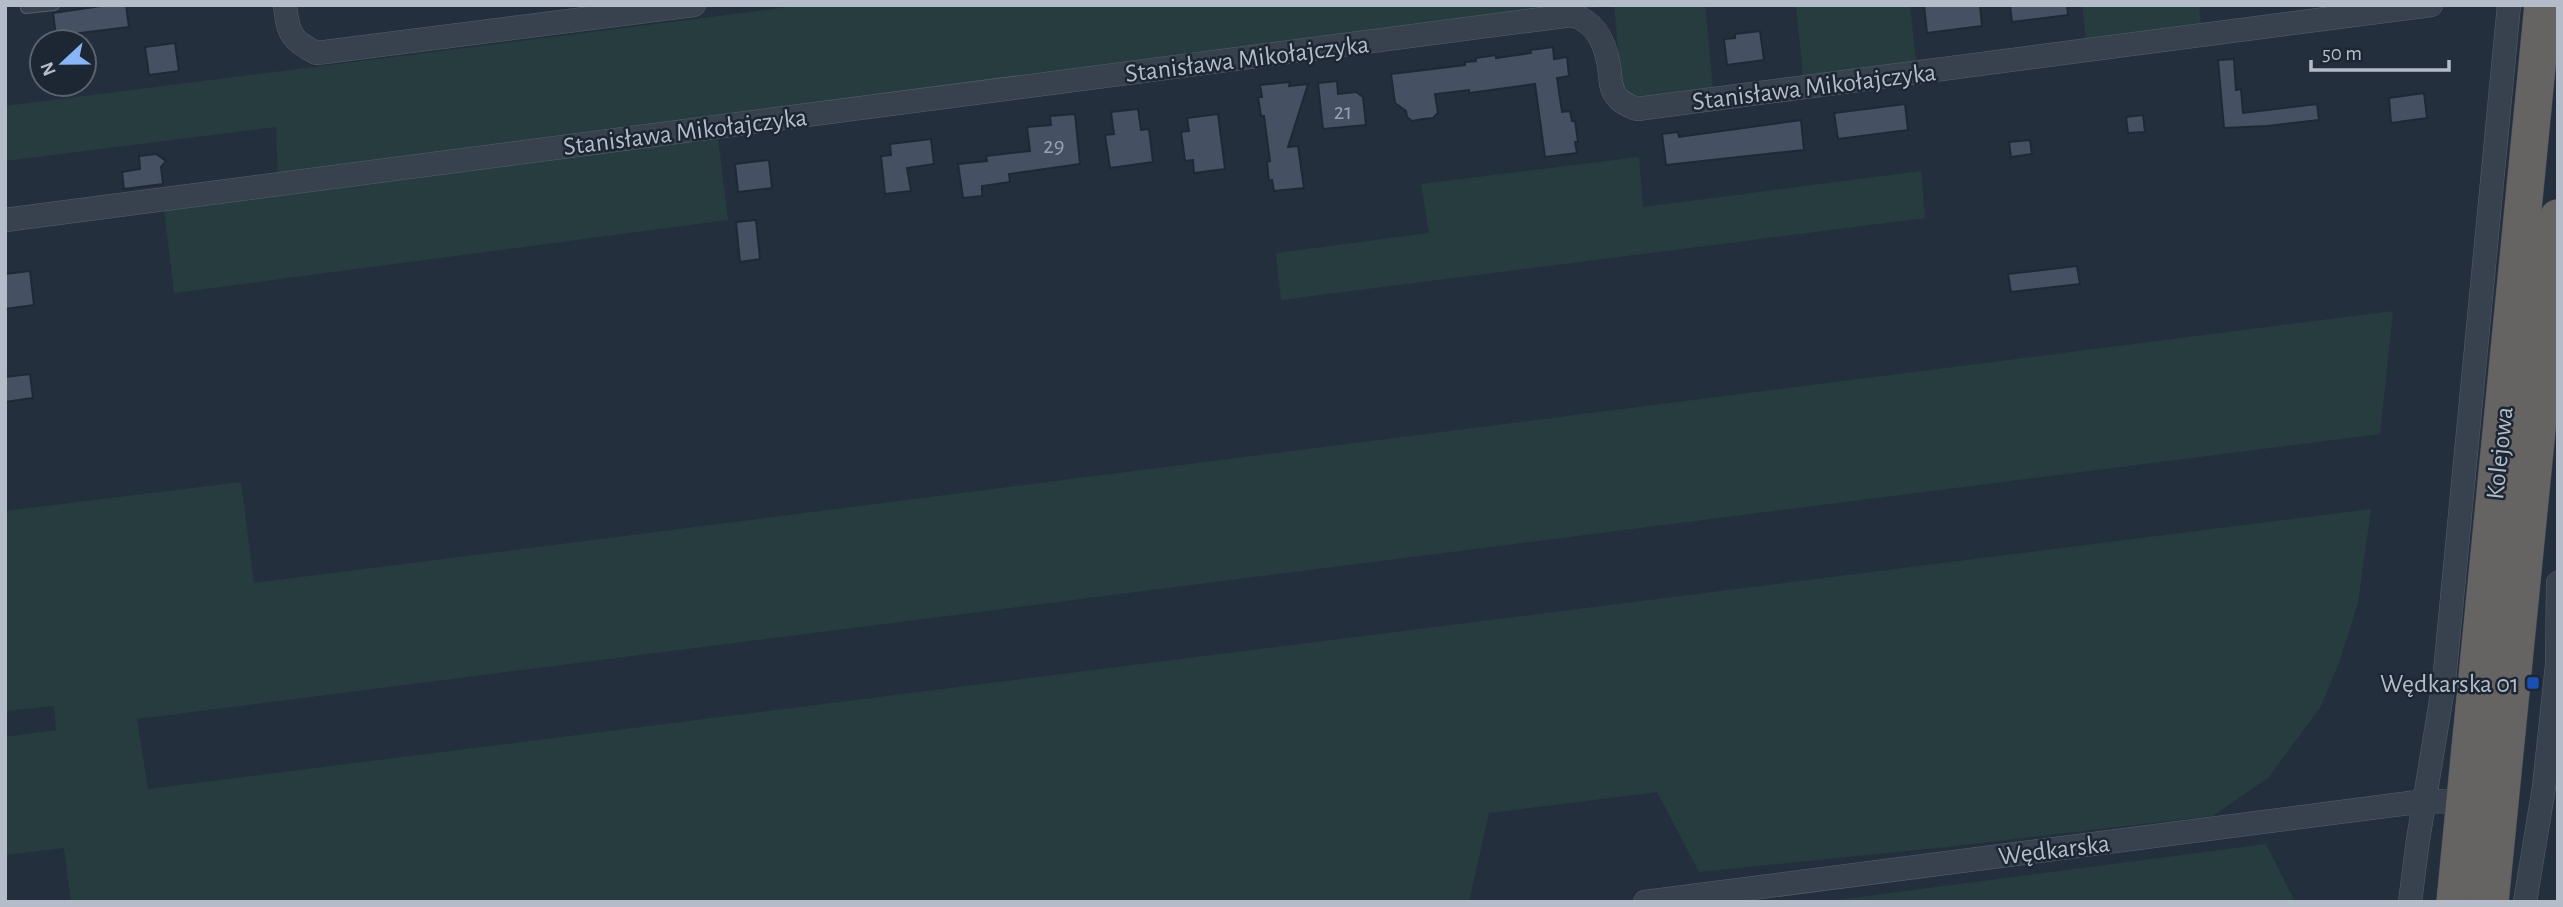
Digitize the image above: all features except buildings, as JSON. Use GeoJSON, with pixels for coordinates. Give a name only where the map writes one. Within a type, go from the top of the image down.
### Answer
{"type":"FeatureCollection","features":[{"type":"Feature","properties":{"kind":"highway","name":"Kolejowa"},"geometry":{"type":"LineString","coordinates":[[2455,902],[2543,5]]}},
{"type":"Feature","properties":{"kind":"highway","name":"Kolejowa"},"geometry":{"type":"LineString","coordinates":[[2490,902],[2558,218]]}},
{"type":"Feature","properties":{"kind":"street"},"geometry":{"type":"LineString","coordinates":[[285,5],[288,31],[301,46],[317,53],[592,12],[694,5]]}},
{"type":"Feature","properties":{"kind":"street","name":"Stanisława Mikołajczyka"},"geometry":{"type":"LineString","coordinates":[[5,220],[1572,15],[1583,19],[1599,34],[1609,66],[1613,92],[1618,99],[1637,109],[2431,5]]}},
{"type":"Feature","properties":{"kind":"street","name":"Kolejowa"},"geometry":{"type":"LineString","coordinates":[[2410,902],[2417,840],[2444,682],[2509,5]]}},
{"type":"Feature","properties":{"kind":"street"},"geometry":{"type":"LineString","coordinates":[[2525,902],[2551,786],[2558,583]]}},
{"type":"Feature","properties":{"kind":"street"},"geometry":{"type":"LineString","coordinates":[[2502,785],[2551,786]]}},
{"type":"Feature","properties":{"kind":"street","name":"Wędkarska"},"geometry":{"type":"LineString","coordinates":[[1645,902],[2425,801],[2465,802]]}},
{"type":"Feature","properties":{"kind":"lane"},"geometry":{"type":"LineString","coordinates":[[26,9],[54,5]]}},
{"type":"Feature","properties":{"kind":"green space"},"geometry":{"type":"Polygon","coordinates":[[[805,5],[1614,5],[278,177],[276,127],[5,161],[5,106],[68,98],[98,98],[98,94],[805,5]]]}},
{"type":"Feature","properties":{"kind":"green space"},"geometry":{"type":"Polygon","coordinates":[[[1614,5],[1705,5],[1713,89],[1632,98],[1622,90],[1614,5]]]}},
{"type":"Feature","properties":{"kind":"green space"},"geometry":{"type":"Polygon","coordinates":[[[1796,5],[1910,5],[1916,62],[1803,76],[1796,5]]]}},
{"type":"Feature","properties":{"kind":"green space"},"geometry":{"type":"Polygon","coordinates":[[[2082,5],[2199,5],[2201,26],[2086,40],[2082,5]]]}},
{"type":"Feature","properties":{"kind":"green space"},"geometry":{"type":"Polygon","coordinates":[[[718,138],[728,220],[174,293],[164,208],[718,138]]]}},
{"type":"Feature","properties":{"kind":"green space"},"geometry":{"type":"Polygon","coordinates":[[[1639,157],[1643,207],[1921,171],[1925,218],[1281,300],[1276,253],[1429,233],[1421,184],[1639,157]]]}},
{"type":"Feature","properties":{"kind":"green space"},"geometry":{"type":"Polygon","coordinates":[[[2393,311],[2380,434],[137,719],[148,789],[2371,509],[2358,603],[2340,660],[2321,706],[2269,777],[2213,816],[1699,872],[1657,792],[1489,813],[1469,902],[71,902],[64,848],[5,855],[5,737],[56,730],[54,706],[5,711],[5,511],[241,482],[254,583],[2393,311]]]}},
{"type":"Feature","properties":{"kind":"green space"},"geometry":{"type":"Polygon","coordinates":[[[2266,844],[2295,902],[1822,902],[2266,844]]]}},
{"type":"Feature","properties":{"kind":"place","name":"Wędkarska 01"},"geometry":{"type":"Point","coordinates":[2533,683]}}]}
